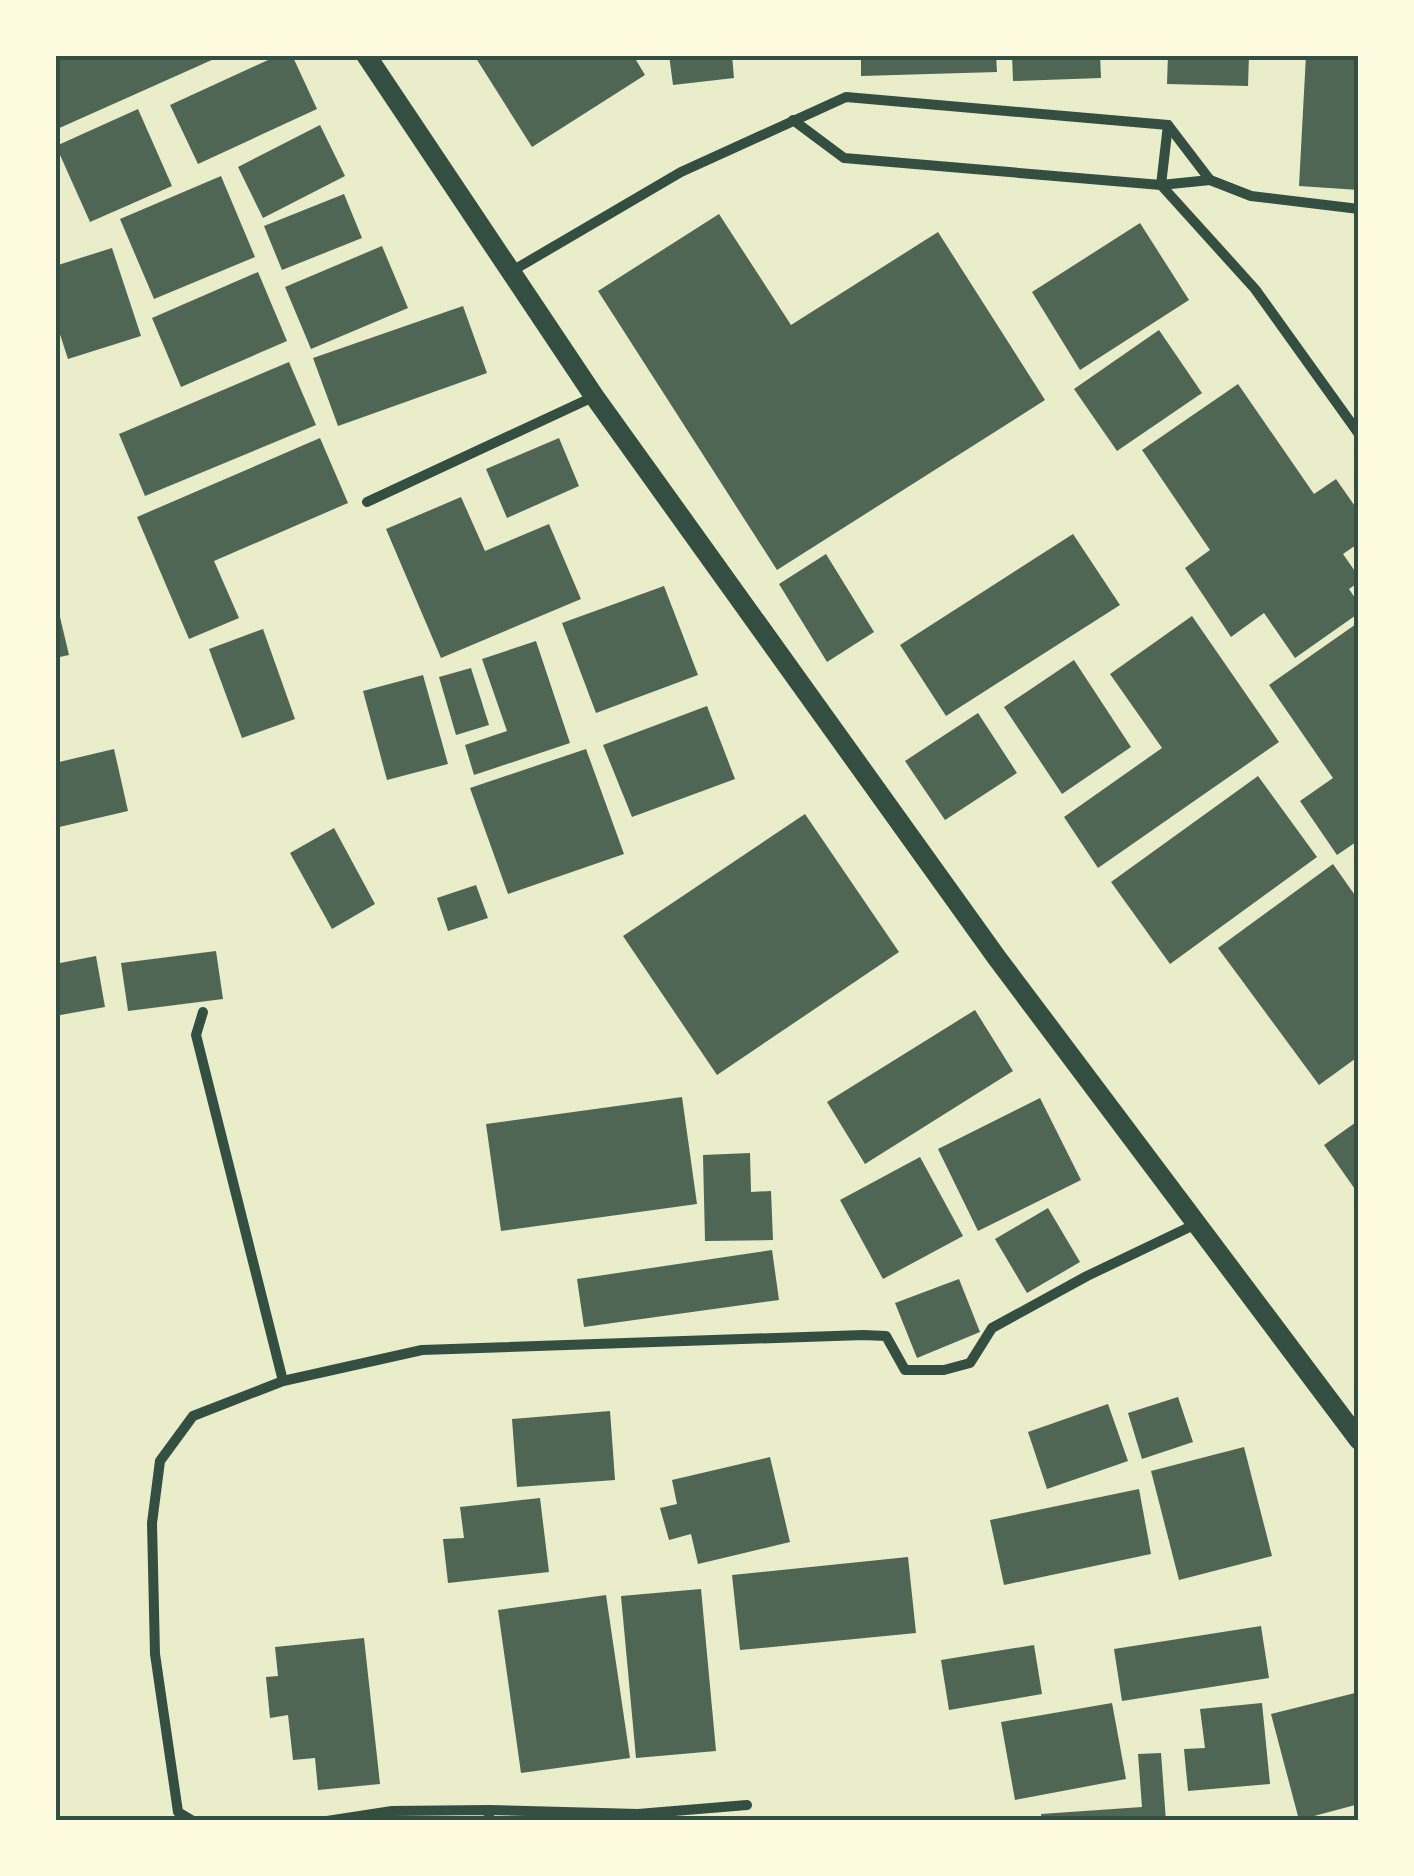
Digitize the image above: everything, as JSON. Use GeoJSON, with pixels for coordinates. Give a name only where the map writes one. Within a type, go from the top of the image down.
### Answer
{"type":"FeatureCollection","features":[{"type":"Feature","properties":{"kind":"main road"},"geometry":{"type":"LineString","coordinates":[[366,55],[594,396],[997,958],[1359,1440]]}},
{"type":"Feature","properties":{"kind":"street"},"geometry":{"type":"LineString","coordinates":[[512,271],[682,172],[846,97],[1168,125],[1210,180]]}},
{"type":"Feature","properties":{"kind":"street"},"geometry":{"type":"LineString","coordinates":[[793,120],[844,158],[1162,185],[1210,180],[1251,196],[1359,209]]}},
{"type":"Feature","properties":{"kind":"street"},"geometry":{"type":"LineString","coordinates":[[1168,125],[1162,185],[1255,289],[1359,434]]}},
{"type":"Feature","properties":{"kind":"street"},"geometry":{"type":"LineString","coordinates":[[367,502],[594,396]]}},
{"type":"Feature","properties":{"kind":"street"},"geometry":{"type":"LineString","coordinates":[[202,1012],[196,1035],[283,1381]]}},
{"type":"Feature","properties":{"kind":"street"},"geometry":{"type":"LineString","coordinates":[[193,1821],[178,1812],[155,1654],[152,1523],[160,1461],[193,1416],[283,1381],[422,1350],[863,1335],[886,1336],[905,1370],[944,1370],[970,1363],[992,1328],[1087,1276],[1198,1223]]}},
{"type":"Feature","properties":{"kind":"street"},"geometry":{"type":"LineString","coordinates":[[327,1821],[392,1811],[489,1816],[638,1814],[747,1805]]}},
{"type":"Feature","properties":{"kind":"building"},"geometry":{"type":"Polygon","coordinates":[[[55,55],[223,55],[55,130],[55,55]]]}},
{"type":"Feature","properties":{"kind":"building"},"geometry":{"type":"Polygon","coordinates":[[[279,55],[292,55],[317,109],[198,164],[170,105],[279,55]]]}},
{"type":"Feature","properties":{"kind":"building"},"geometry":{"type":"Polygon","coordinates":[[[474,55],[633,55],[645,75],[532,147],[474,55]]]}},
{"type":"Feature","properties":{"kind":"building"},"geometry":{"type":"Polygon","coordinates":[[[669,55],[732,55],[734,78],[673,85],[669,55]]]}},
{"type":"Feature","properties":{"kind":"building"},"geometry":{"type":"Polygon","coordinates":[[[861,55],[996,55],[997,72],[861,76],[861,55]]]}},
{"type":"Feature","properties":{"kind":"building"},"geometry":{"type":"Polygon","coordinates":[[[1012,55],[1100,55],[1101,78],[1013,81],[1012,55]]]}},
{"type":"Feature","properties":{"kind":"building"},"geometry":{"type":"Polygon","coordinates":[[[1168,55],[1249,55],[1248,86],[1167,84],[1168,55]]]}},
{"type":"Feature","properties":{"kind":"building"},"geometry":{"type":"Polygon","coordinates":[[[1306,55],[1359,55],[1359,190],[1299,186],[1306,55]]]}},
{"type":"Feature","properties":{"kind":"building"},"geometry":{"type":"Polygon","coordinates":[[[138,109],[172,186],[90,222],[56,146],[138,109]]]}},
{"type":"Feature","properties":{"kind":"building"},"geometry":{"type":"Polygon","coordinates":[[[320,125],[345,176],[263,218],[238,167],[320,125]]]}},
{"type":"Feature","properties":{"kind":"building"},"geometry":{"type":"Polygon","coordinates":[[[221,176],[255,257],[154,299],[120,219],[221,176]]]}},
{"type":"Feature","properties":{"kind":"building"},"geometry":{"type":"Polygon","coordinates":[[[344,194],[362,238],[282,270],[264,226],[344,194]]]}},
{"type":"Feature","properties":{"kind":"building"},"geometry":{"type":"Polygon","coordinates":[[[719,214],[791,325],[938,232],[1045,400],[777,570],[598,291],[719,214]]]}},
{"type":"Feature","properties":{"kind":"building"},"geometry":{"type":"Polygon","coordinates":[[[1140,223],[1189,300],[1080,370],[1032,292],[1140,223]]]}},
{"type":"Feature","properties":{"kind":"building"},"geometry":{"type":"Polygon","coordinates":[[[382,246],[408,308],[311,349],[285,287],[382,246]]]}},
{"type":"Feature","properties":{"kind":"building"},"geometry":{"type":"Polygon","coordinates":[[[112,248],[141,336],[68,359],[55,319],[55,266],[112,248]]]}},
{"type":"Feature","properties":{"kind":"building"},"geometry":{"type":"Polygon","coordinates":[[[258,272],[287,341],[181,387],[152,318],[258,272]]]}},
{"type":"Feature","properties":{"kind":"building"},"geometry":{"type":"Polygon","coordinates":[[[463,306],[487,373],[338,426],[313,358],[463,306]]]}},
{"type":"Feature","properties":{"kind":"building"},"geometry":{"type":"Polygon","coordinates":[[[1159,330],[1202,393],[1117,451],[1074,389],[1159,330]]]}},
{"type":"Feature","properties":{"kind":"building"},"geometry":{"type":"Polygon","coordinates":[[[289,362],[316,425],[145,496],[119,434],[289,362]]]}},
{"type":"Feature","properties":{"kind":"building"},"geometry":{"type":"Polygon","coordinates":[[[1238,384],[1314,494],[1336,479],[1359,512],[1359,543],[1343,554],[1359,577],[1359,582],[1349,589],[1359,604],[1359,613],[1295,658],[1264,613],[1231,637],[1185,568],[1210,550],[1142,450],[1238,384]]]}},
{"type":"Feature","properties":{"kind":"building"},"geometry":{"type":"Polygon","coordinates":[[[320,438],[348,503],[214,561],[239,618],[189,639],[137,517],[320,438]]]}},
{"type":"Feature","properties":{"kind":"building"},"geometry":{"type":"Polygon","coordinates":[[[559,438],[579,486],[507,518],[486,469],[559,438]]]}},
{"type":"Feature","properties":{"kind":"building"},"geometry":{"type":"Polygon","coordinates":[[[461,497],[485,551],[549,524],[581,599],[441,658],[386,529],[461,497]]]}},
{"type":"Feature","properties":{"kind":"building"},"geometry":{"type":"Polygon","coordinates":[[[1073,534],[1120,605],[946,716],[900,645],[1073,534]]]}},
{"type":"Feature","properties":{"kind":"building"},"geometry":{"type":"Polygon","coordinates":[[[826,554],[874,632],[827,662],[779,584],[826,554]]]}},
{"type":"Feature","properties":{"kind":"building"},"geometry":{"type":"Polygon","coordinates":[[[664,586],[698,675],[596,713],[562,623],[664,586]]]}},
{"type":"Feature","properties":{"kind":"building"},"geometry":{"type":"Polygon","coordinates":[[[59,613],[69,655],[55,658],[55,614],[59,613]]]}},
{"type":"Feature","properties":{"kind":"building"},"geometry":{"type":"Polygon","coordinates":[[[1192,616],[1279,742],[1098,868],[1064,817],[1162,748],[1110,674],[1192,616]]]}},
{"type":"Feature","properties":{"kind":"building"},"geometry":{"type":"Polygon","coordinates":[[[1359,622],[1359,840],[1337,855],[1300,801],[1333,778],[1269,685],[1359,622]]]}},
{"type":"Feature","properties":{"kind":"building"},"geometry":{"type":"Polygon","coordinates":[[[263,629],[295,719],[242,738],[209,649],[263,629]]]}},
{"type":"Feature","properties":{"kind":"building"},"geometry":{"type":"Polygon","coordinates":[[[536,641],[570,743],[474,775],[465,745],[507,731],[482,659],[536,641]]]}},
{"type":"Feature","properties":{"kind":"building"},"geometry":{"type":"Polygon","coordinates":[[[1074,660],[1131,747],[1062,794],[1004,707],[1074,660]]]}},
{"type":"Feature","properties":{"kind":"building"},"geometry":{"type":"Polygon","coordinates":[[[471,668],[489,725],[456,735],[439,677],[471,668]]]}},
{"type":"Feature","properties":{"kind":"building"},"geometry":{"type":"Polygon","coordinates":[[[423,675],[448,764],[387,780],[363,691],[423,675]]]}},
{"type":"Feature","properties":{"kind":"building"},"geometry":{"type":"Polygon","coordinates":[[[707,706],[735,779],[632,817],[603,745],[707,706]]]}},
{"type":"Feature","properties":{"kind":"building"},"geometry":{"type":"Polygon","coordinates":[[[978,713],[1017,773],[945,820],[905,761],[978,713]]]}},
{"type":"Feature","properties":{"kind":"building"},"geometry":{"type":"Polygon","coordinates":[[[114,749],[128,811],[55,828],[55,763],[114,749]]]}},
{"type":"Feature","properties":{"kind":"building"},"geometry":{"type":"Polygon","coordinates":[[[586,749],[624,854],[508,894],[470,788],[586,749]]]}},
{"type":"Feature","properties":{"kind":"building"},"geometry":{"type":"Polygon","coordinates":[[[1258,776],[1317,857],[1170,964],[1111,882],[1258,776]]]}},
{"type":"Feature","properties":{"kind":"building"},"geometry":{"type":"Polygon","coordinates":[[[805,814],[899,952],[717,1075],[623,936],[805,814]]]}},
{"type":"Feature","properties":{"kind":"building"},"geometry":{"type":"Polygon","coordinates":[[[334,828],[375,904],[332,929],[290,853],[334,828]]]}},
{"type":"Feature","properties":{"kind":"building"},"geometry":{"type":"Polygon","coordinates":[[[1333,864],[1359,901],[1359,1056],[1319,1085],[1218,948],[1333,864]]]}},
{"type":"Feature","properties":{"kind":"building"},"geometry":{"type":"Polygon","coordinates":[[[476,885],[488,918],[448,931],[437,898],[476,885]]]}},
{"type":"Feature","properties":{"kind":"building"},"geometry":{"type":"Polygon","coordinates":[[[216,951],[223,999],[128,1011],[121,963],[216,951]]]}},
{"type":"Feature","properties":{"kind":"building"},"geometry":{"type":"Polygon","coordinates":[[[96,956],[105,1007],[55,1016],[55,964],[96,956]]]}},
{"type":"Feature","properties":{"kind":"building"},"geometry":{"type":"Polygon","coordinates":[[[975,1010],[1013,1071],[865,1164],[827,1102],[975,1010]]]}},
{"type":"Feature","properties":{"kind":"building"},"geometry":{"type":"Polygon","coordinates":[[[682,1097],[697,1204],[501,1231],[486,1124],[682,1097]]]}},
{"type":"Feature","properties":{"kind":"building"},"geometry":{"type":"Polygon","coordinates":[[[1040,1098],[1081,1180],[978,1231],[938,1149],[1040,1098]]]}},
{"type":"Feature","properties":{"kind":"building"},"geometry":{"type":"Polygon","coordinates":[[[1359,1120],[1359,1195],[1324,1145],[1359,1120]]]}},
{"type":"Feature","properties":{"kind":"building"},"geometry":{"type":"Polygon","coordinates":[[[750,1153],[751,1192],[771,1191],[773,1240],[705,1241],[703,1155],[750,1153]]]}},
{"type":"Feature","properties":{"kind":"building"},"geometry":{"type":"Polygon","coordinates":[[[920,1157],[963,1236],[883,1279],[840,1200],[920,1157]]]}},
{"type":"Feature","properties":{"kind":"building"},"geometry":{"type":"Polygon","coordinates":[[[1048,1208],[1080,1262],[1027,1293],[995,1239],[1048,1208]]]}},
{"type":"Feature","properties":{"kind":"building"},"geometry":{"type":"Polygon","coordinates":[[[772,1250],[779,1300],[584,1327],[577,1279],[772,1250]]]}},
{"type":"Feature","properties":{"kind":"building"},"geometry":{"type":"Polygon","coordinates":[[[959,1279],[980,1332],[917,1358],[895,1303],[959,1279]]]}},
{"type":"Feature","properties":{"kind":"building"},"geometry":{"type":"Polygon","coordinates":[[[1178,1397],[1193,1442],[1142,1459],[1128,1413],[1178,1397]]]}},
{"type":"Feature","properties":{"kind":"building"},"geometry":{"type":"Polygon","coordinates":[[[1108,1404],[1128,1461],[1047,1489],[1028,1432],[1108,1404]]]}},
{"type":"Feature","properties":{"kind":"building"},"geometry":{"type":"Polygon","coordinates":[[[610,1411],[615,1480],[517,1487],[512,1419],[610,1411]]]}},
{"type":"Feature","properties":{"kind":"building"},"geometry":{"type":"Polygon","coordinates":[[[1244,1447],[1272,1556],[1179,1580],[1151,1471],[1244,1447]]]}},
{"type":"Feature","properties":{"kind":"building"},"geometry":{"type":"Polygon","coordinates":[[[770,1457],[790,1542],[698,1564],[691,1534],[669,1540],[660,1508],[677,1504],[672,1480],[770,1457]]]}},
{"type":"Feature","properties":{"kind":"building"},"geometry":{"type":"Polygon","coordinates":[[[1139,1489],[1151,1554],[1004,1585],[990,1520],[1139,1489]]]}},
{"type":"Feature","properties":{"kind":"building"},"geometry":{"type":"Polygon","coordinates":[[[540,1498],[549,1572],[448,1583],[443,1539],[464,1538],[460,1507],[540,1498]]]}},
{"type":"Feature","properties":{"kind":"building"},"geometry":{"type":"Polygon","coordinates":[[[908,1557],[916,1633],[740,1650],[732,1575],[908,1557]]]}},
{"type":"Feature","properties":{"kind":"building"},"geometry":{"type":"Polygon","coordinates":[[[701,1589],[716,1751],[636,1758],[621,1596],[701,1589]]]}},
{"type":"Feature","properties":{"kind":"building"},"geometry":{"type":"Polygon","coordinates":[[[606,1595],[630,1758],[521,1773],[498,1610],[606,1595]]]}},
{"type":"Feature","properties":{"kind":"building"},"geometry":{"type":"Polygon","coordinates":[[[1261,1626],[1269,1678],[1122,1701],[1114,1649],[1261,1626]]]}},
{"type":"Feature","properties":{"kind":"building"},"geometry":{"type":"Polygon","coordinates":[[[364,1638],[380,1784],[318,1790],[315,1758],[293,1760],[288,1715],[270,1718],[266,1677],[278,1676],[275,1647],[364,1638]]]}},
{"type":"Feature","properties":{"kind":"building"},"geometry":{"type":"Polygon","coordinates":[[[1034,1645],[1042,1694],[949,1710],[941,1660],[1034,1645]]]}},
{"type":"Feature","properties":{"kind":"building"},"geometry":{"type":"Polygon","coordinates":[[[1359,1692],[1359,1804],[1299,1820],[1271,1714],[1359,1692]]]}},
{"type":"Feature","properties":{"kind":"building"},"geometry":{"type":"Polygon","coordinates":[[[1112,1703],[1126,1779],[1015,1800],[1001,1722],[1112,1703]]]}},
{"type":"Feature","properties":{"kind":"building"},"geometry":{"type":"Polygon","coordinates":[[[1262,1703],[1270,1784],[1188,1791],[1184,1749],[1205,1748],[1200,1709],[1262,1703]]]}},
{"type":"Feature","properties":{"kind":"building"},"geometry":{"type":"Polygon","coordinates":[[[1161,1753],[1166,1821],[1042,1821],[1041,1814],[1142,1807],[1138,1754],[1161,1753]]]}}]}
